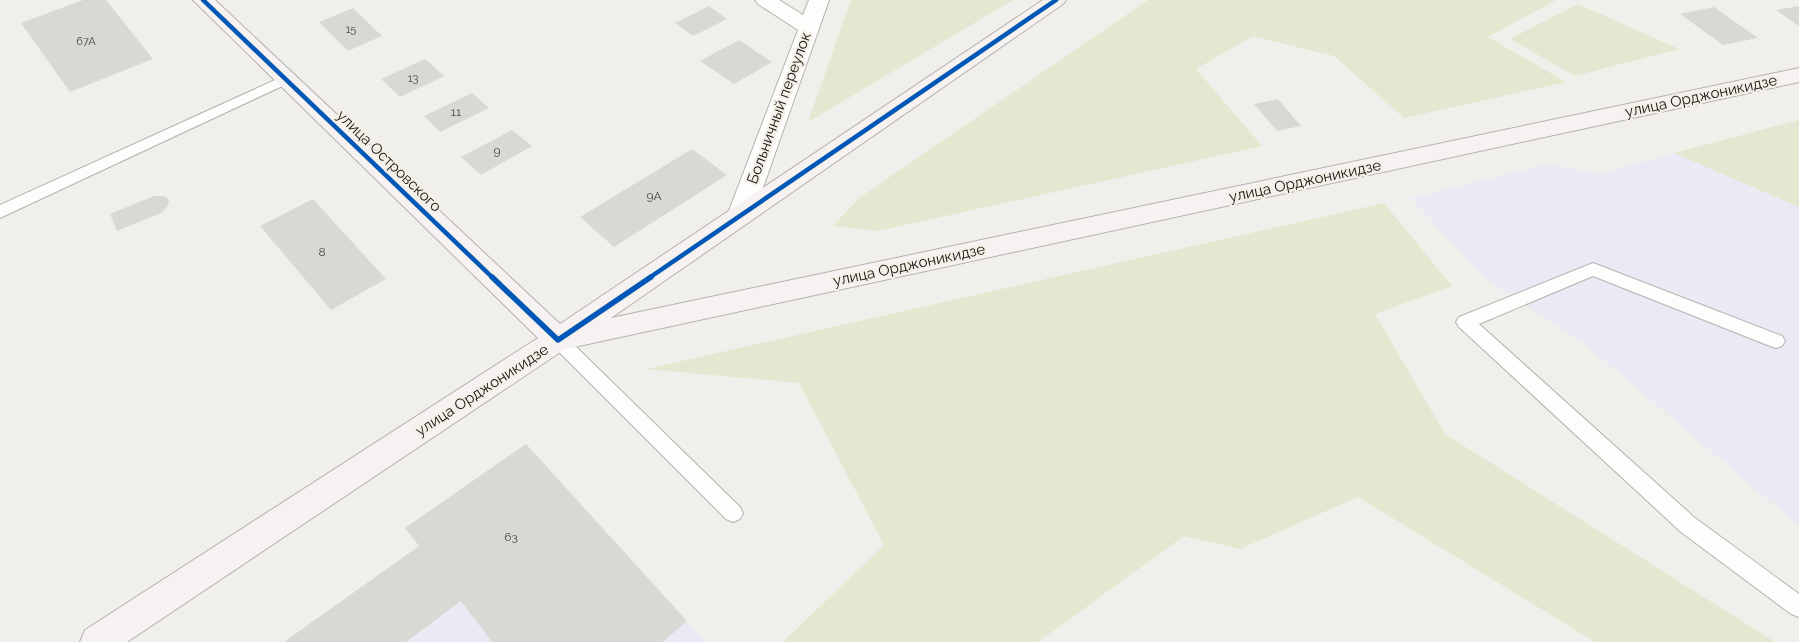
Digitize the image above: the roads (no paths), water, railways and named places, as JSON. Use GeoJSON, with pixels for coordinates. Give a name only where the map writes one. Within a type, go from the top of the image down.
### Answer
{"type":"FeatureCollection","features":[{"type":"Feature","properties":{"kind":"main road","name":"улица Островского"},"geometry":{"type":"LineString","coordinates":[[203,0],[558,340]]}},
{"type":"Feature","properties":{"kind":"main road"},"geometry":{"type":"LineString","coordinates":[[558,340],[1056,0]]}},
{"type":"Feature","properties":{"kind":"main road","name":"улица Орджоникидзе"},"geometry":{"type":"LineString","coordinates":[[96,642],[558,340],[1799,75]]}},
{"type":"Feature","properties":{"kind":"street"},"geometry":{"type":"LineString","coordinates":[[765,0],[809,28]]}},
{"type":"Feature","properties":{"kind":"street","name":"Больничный переулок"},"geometry":{"type":"LineString","coordinates":[[740,216],[819,0]]}},
{"type":"Feature","properties":{"kind":"lane"},"geometry":{"type":"LineString","coordinates":[[0,212],[286,80]]}},
{"type":"Feature","properties":{"kind":"lane"},"geometry":{"type":"LineString","coordinates":[[1776,341],[1592,269],[1465,322],[1688,525],[1799,607]]}},
{"type":"Feature","properties":{"kind":"lane"},"geometry":{"type":"LineString","coordinates":[[558,340],[733,513]]}}]}
